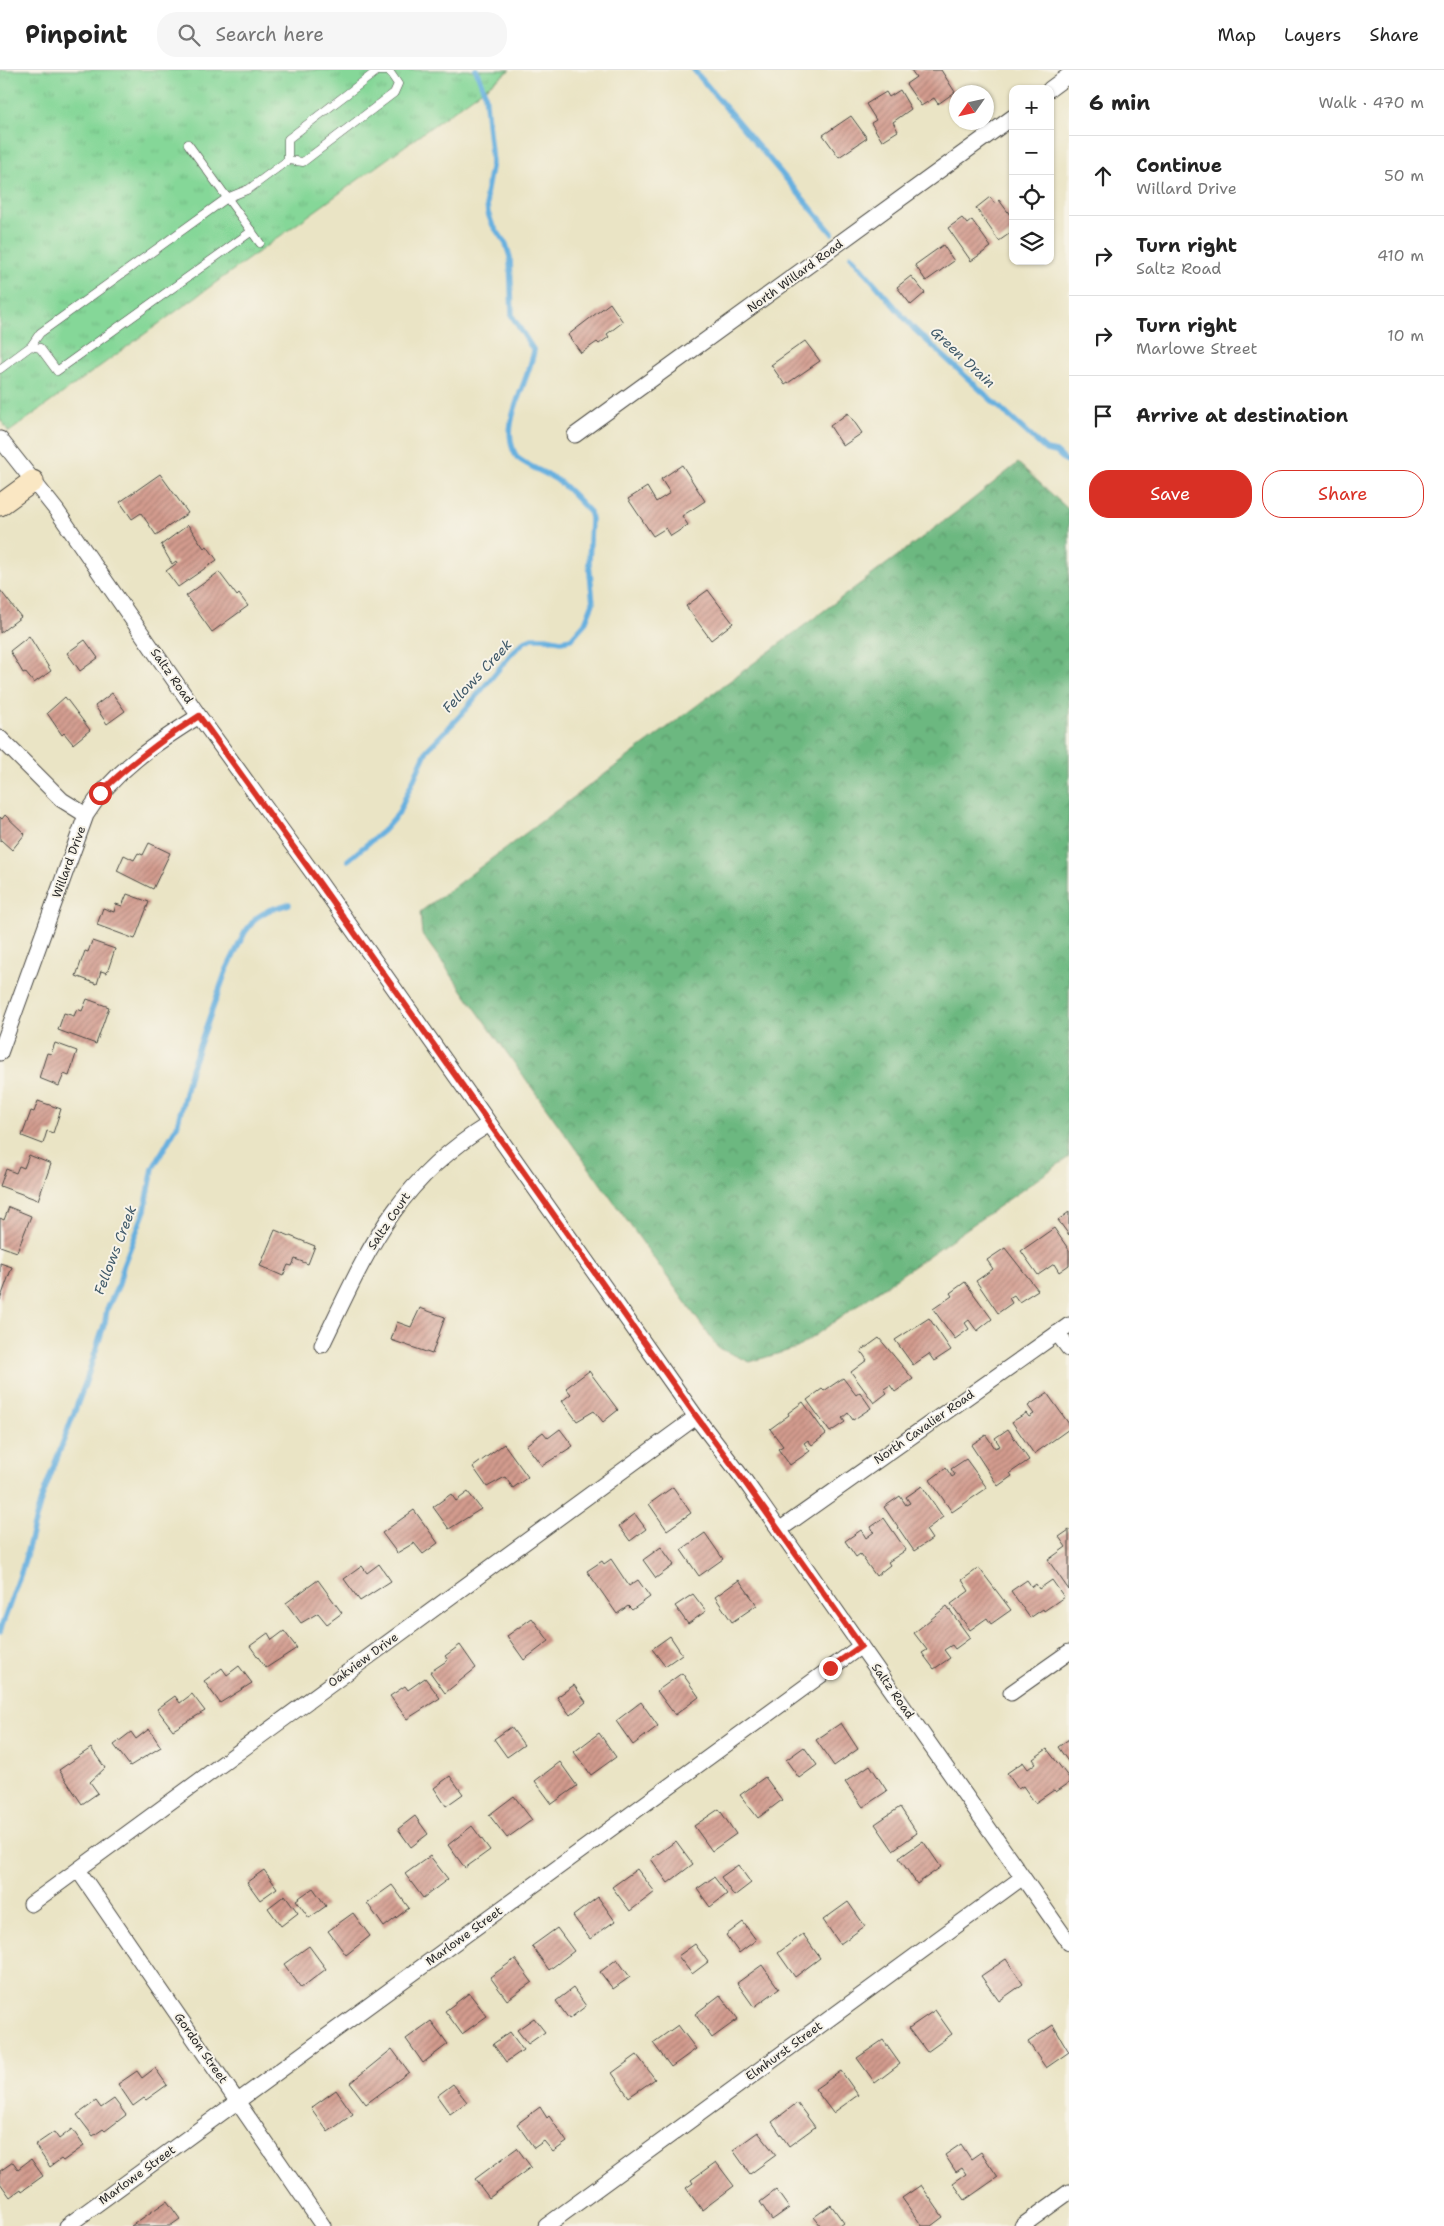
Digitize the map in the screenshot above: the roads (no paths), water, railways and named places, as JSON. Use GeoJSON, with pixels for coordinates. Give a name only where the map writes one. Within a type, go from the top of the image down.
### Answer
{"type":"FeatureCollection","features":[{"type":"Feature","properties":{"kind":"street"},"geometry":{"type":"LineString","coordinates":[[1054,86],[1069,75]]}},
{"type":"Feature","properties":{"kind":"street","name":"North Willard Road"},"geometry":{"type":"LineString","coordinates":[[575,435],[1009,120]]}},
{"type":"Feature","properties":{"kind":"street","name":"Saltz Road"},"geometry":{"type":"LineString","coordinates":[[0,439],[58,511],[199,716],[779,1530],[1069,1943]]}},
{"type":"Feature","properties":{"kind":"street"},"geometry":{"type":"LineString","coordinates":[[0,505],[33,481]]}},
{"type":"Feature","properties":{"kind":"street","name":"Willard Drive"},"geometry":{"type":"LineString","coordinates":[[0,1052],[3,1036],[86,815],[100,793],[122,771],[171,734],[199,716]]}},
{"type":"Feature","properties":{"kind":"street"},"geometry":{"type":"LineString","coordinates":[[0,738],[62,800],[86,815]]}},
{"type":"Feature","properties":{"kind":"street","name":"Saltz Court"},"geometry":{"type":"LineString","coordinates":[[322,1345],[372,1245],[402,1198],[442,1157],[489,1124]]}},
{"type":"Feature","properties":{"kind":"street"},"geometry":{"type":"LineString","coordinates":[[1063,1329],[1069,1349]]}},
{"type":"Feature","properties":{"kind":"street","name":"North Cavalier Road"},"geometry":{"type":"LineString","coordinates":[[779,1530],[1063,1329]]}},
{"type":"Feature","properties":{"kind":"street","name":"Oakview Drive"},"geometry":{"type":"LineString","coordinates":[[31,1904],[696,1416]]}},
{"type":"Feature","properties":{"kind":"street","name":"Marlowe Street"},"geometry":{"type":"LineString","coordinates":[[68,2226],[861,1646]]}},
{"type":"Feature","properties":{"kind":"street"},"geometry":{"type":"LineString","coordinates":[[1011,1693],[1069,1652]]}},
{"type":"Feature","properties":{"kind":"street","name":"Gordon Street"},"geometry":{"type":"LineString","coordinates":[[78,1870],[323,2226]]}},
{"type":"Feature","properties":{"kind":"street","name":"Elmhurst Street"},"geometry":{"type":"LineString","coordinates":[[546,2226],[1023,1877]]}},
{"type":"Feature","properties":{"kind":"street"},"geometry":{"type":"LineString","coordinates":[[1022,2226],[1069,2192]]}},
{"type":"Feature","properties":{"kind":"lane"},"geometry":{"type":"LineString","coordinates":[[0,369],[31,346],[40,333],[227,198],[249,189],[288,160],[303,162],[394,93],[398,84],[390,72],[377,71],[288,139],[288,160]]}},
{"type":"Feature","properties":{"kind":"lane"},"geometry":{"type":"LineString","coordinates":[[188,144],[260,243]]}},
{"type":"Feature","properties":{"kind":"lane"},"geometry":{"type":"LineString","coordinates":[[31,346],[40,348],[57,370],[252,231]]}},
{"type":"Feature","properties":{"kind":"waterway","name":"Fellows Creek"},"geometry":{"type":"LineString","coordinates":[[348,860],[383,831],[398,814],[427,750],[459,717],[512,653],[525,641],[532,638],[561,641],[571,639],[585,623],[593,603],[589,563],[590,512],[557,480],[519,459],[512,446],[511,424],[534,351],[512,316],[510,257],[506,244],[492,224],[488,213],[486,195],[492,162],[485,93],[476,70]]}},
{"type":"Feature","properties":{"kind":"waterway","name":"Green Drain"},"geometry":{"type":"LineString","coordinates":[[694,70],[832,233]]}},
{"type":"Feature","properties":{"kind":"waterway","name":"Green Drain"},"geometry":{"type":"LineString","coordinates":[[851,256],[914,329],[1046,450],[1056,452],[1069,464]]}},
{"type":"Feature","properties":{"kind":"waterway","name":"Fellows Creek"},"geometry":{"type":"LineString","coordinates":[[0,1631],[22,1570],[41,1500],[85,1384],[105,1322],[107,1309],[119,1284],[123,1266],[145,1210],[153,1168],[177,1126],[191,1069],[226,971],[245,932],[256,918],[269,910],[289,904]]}}]}
